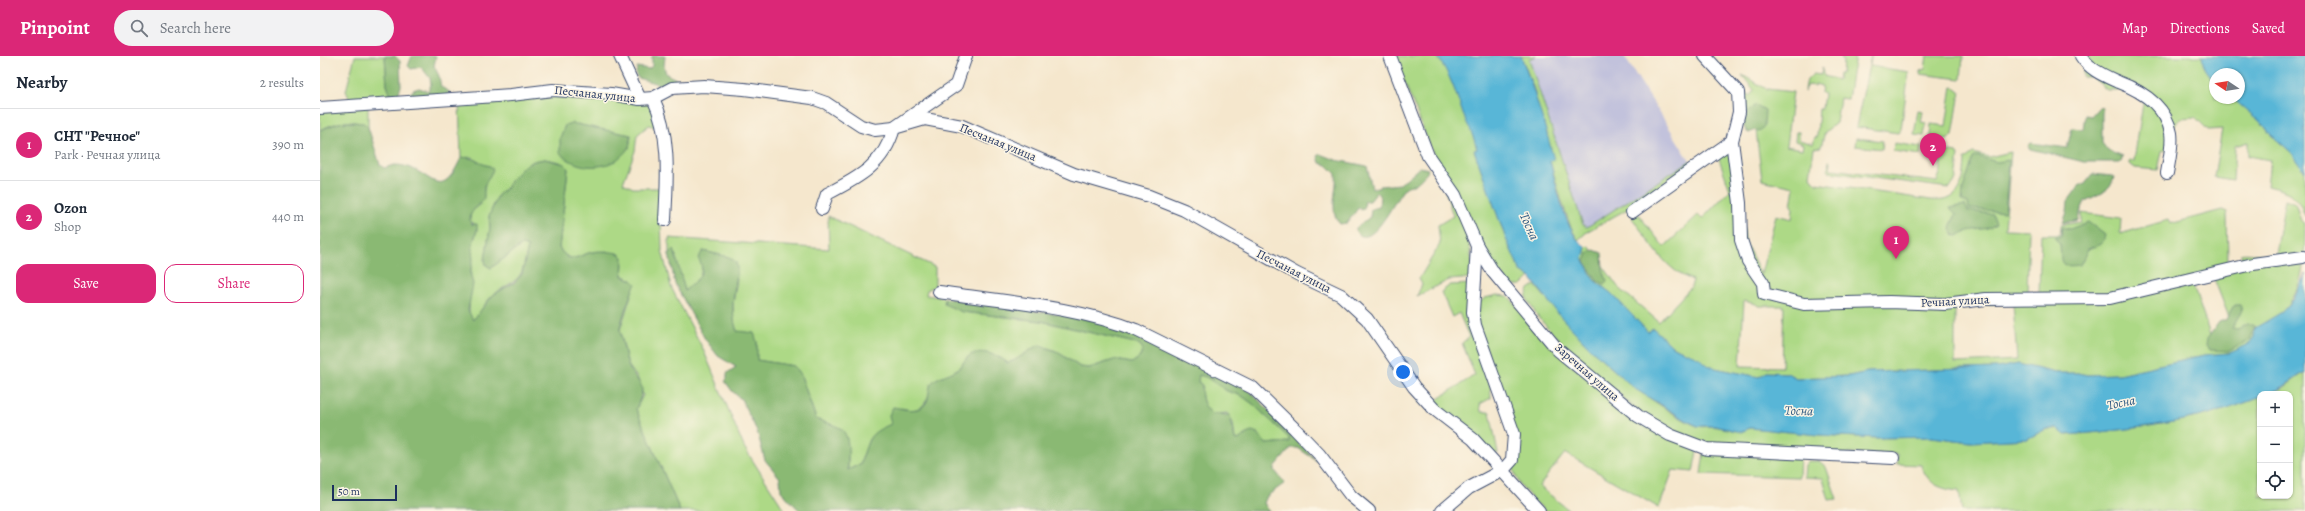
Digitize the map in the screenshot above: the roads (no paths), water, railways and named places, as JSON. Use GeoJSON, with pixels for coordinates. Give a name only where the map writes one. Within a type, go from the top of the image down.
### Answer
{"type":"FeatureCollection","features":[{"type":"Feature","properties":{"kind":"street"},"geometry":{"type":"LineString","coordinates":[[620,56],[640,99]]}},
{"type":"Feature","properties":{"kind":"street"},"geometry":{"type":"LineString","coordinates":[[822,209],[827,194],[869,171],[889,145],[894,128],[956,85],[966,56]]}},
{"type":"Feature","properties":{"kind":"street","name":"Заречная улица"},"geometry":{"type":"LineString","coordinates":[[1390,56],[1428,156],[1455,195],[1477,246],[1493,272],[1558,350],[1638,416],[1670,435],[1698,447],[1729,452],[1893,458]]}},
{"type":"Feature","properties":{"kind":"street"},"geometry":{"type":"LineString","coordinates":[[1632,212],[1732,141],[1739,112],[1738,92],[1705,56]]}},
{"type":"Feature","properties":{"kind":"street"},"geometry":{"type":"LineString","coordinates":[[2081,56],[2086,64],[2099,74],[2145,94],[2166,118],[2171,134],[2167,173]]}},
{"type":"Feature","properties":{"kind":"street","name":"Песчаная улица"},"geometry":{"type":"LineString","coordinates":[[320,108],[511,95],[540,90],[611,94],[640,99],[653,98],[672,88],[704,86],[744,88],[812,98],[826,103],[861,126],[875,130],[894,128],[925,119],[962,126],[1074,174],[1149,196],[1184,210],[1297,274],[1341,295],[1367,319],[1414,386],[1434,409],[1474,439],[1539,511]]}},
{"type":"Feature","properties":{"kind":"street"},"geometry":{"type":"LineString","coordinates":[[653,98],[663,128],[666,170],[665,220]]}},
{"type":"Feature","properties":{"kind":"street","name":"Речная улица"},"geometry":{"type":"LineString","coordinates":[[1732,141],[1740,203],[1742,248],[1763,283],[1764,294],[1782,300],[1804,304],[1889,302],[1945,304],[1986,299],[2110,298],[2253,264],[2303,257]]}},
{"type":"Feature","properties":{"kind":"street"},"geometry":{"type":"LineString","coordinates":[[1442,511],[1469,488],[1503,470],[1512,460],[1514,434],[1475,324],[1473,312],[1477,246]]}},
{"type":"Feature","properties":{"kind":"street"},"geometry":{"type":"LineString","coordinates":[[939,292],[1037,307],[1118,323],[1253,388],[1319,454],[1351,496],[1369,511]]}},
{"type":"Feature","properties":{"kind":"water","name":"Тосна"},"geometry":{"type":"Polygon","coordinates":[[[1437,56],[1521,56],[1551,147],[1554,160],[1550,161],[1567,221],[1579,241],[1586,247],[1583,259],[1594,280],[1612,294],[1648,332],[1653,328],[1673,347],[1698,357],[1710,367],[1759,377],[1767,372],[1787,373],[1796,378],[1849,376],[1868,372],[1997,368],[2018,364],[2056,373],[2079,373],[2087,375],[2119,374],[2204,355],[2230,353],[2249,344],[2254,337],[2255,328],[2282,312],[2294,299],[2305,274],[2305,372],[2275,391],[2257,391],[2257,398],[2237,406],[2189,419],[2164,424],[2065,435],[2058,429],[2046,429],[2027,439],[1971,442],[1932,437],[1878,438],[1819,435],[1750,428],[1741,432],[1715,426],[1698,426],[1635,389],[1592,350],[1559,315],[1530,277],[1521,272],[1506,239],[1474,150],[1477,149],[1473,135],[1442,63],[1437,56]]]}},
{"type":"Feature","properties":{"kind":"water"},"geometry":{"type":"Polygon","coordinates":[[[2202,56],[2305,56],[2305,171],[2291,152],[2270,134],[2264,125],[2239,104],[2245,104],[2245,68],[2209,68],[2209,75],[2204,68],[2202,56]]]}},
{"type":"Feature","properties":{"kind":"place","name":"Ozon"},"geometry":{"type":"Point","coordinates":[1933,166]}},
{"type":"Feature","properties":{"kind":"place","name":"СНТ \"Речное\""},"geometry":{"type":"Point","coordinates":[1896,259]}}]}
